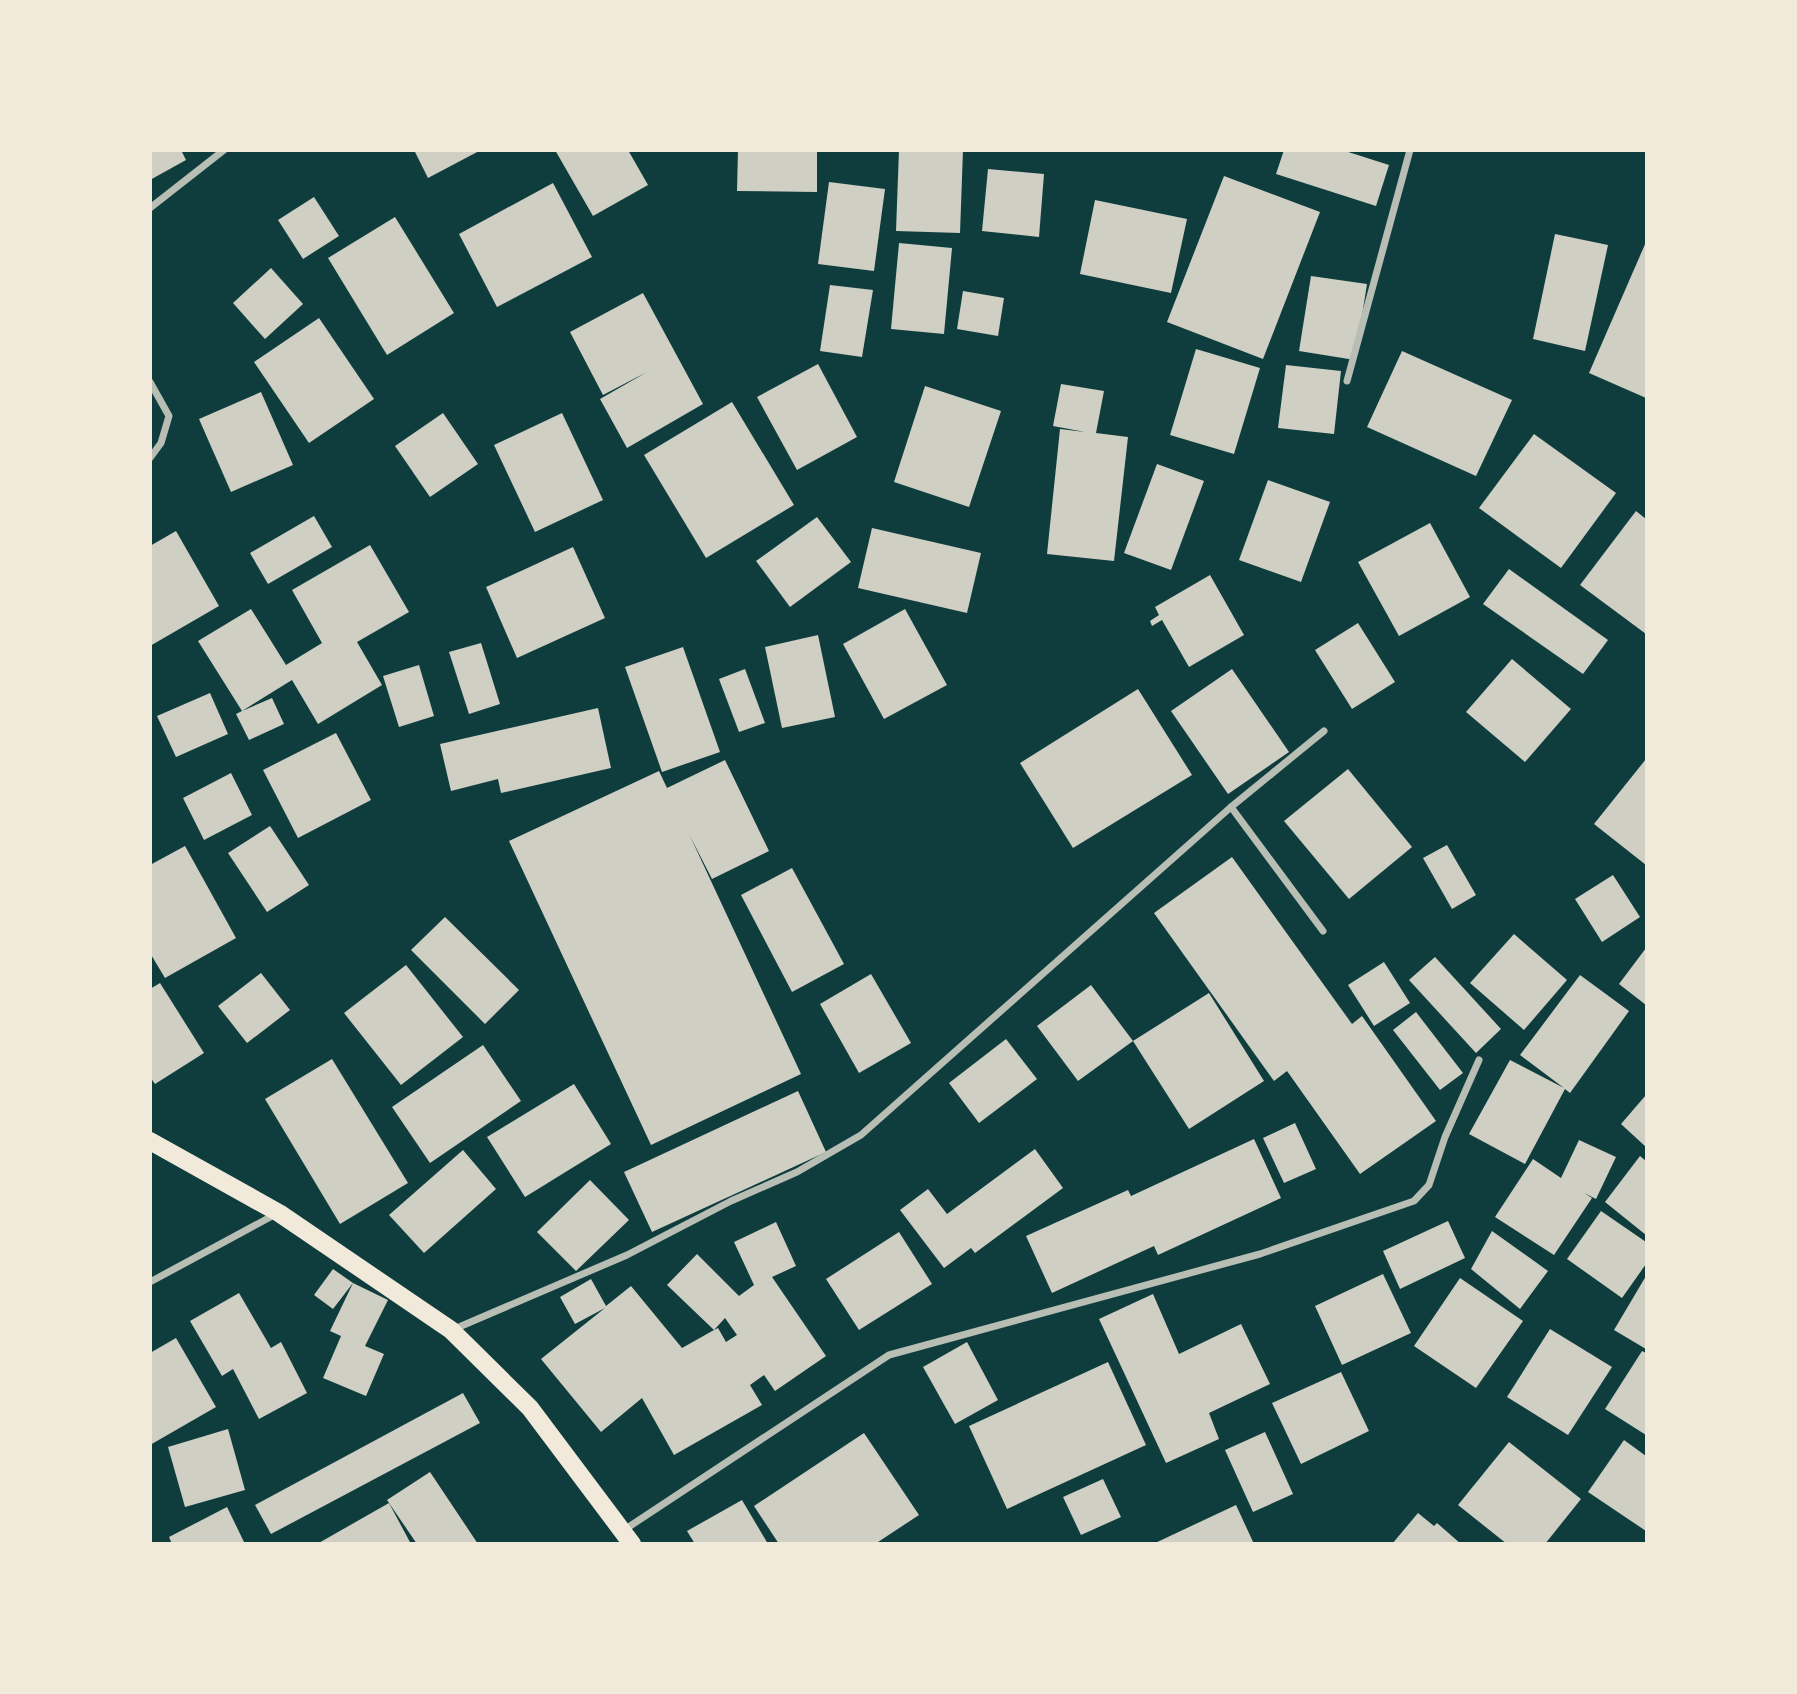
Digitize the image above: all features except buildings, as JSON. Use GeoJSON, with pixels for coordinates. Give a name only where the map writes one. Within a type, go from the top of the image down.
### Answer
{"type":"FeatureCollection","features":[{"type":"Feature","properties":{"kind":"main road"},"geometry":{"type":"LineString","coordinates":[[150,1141],[279,1213],[451,1330],[530,1408],[628,1537]]}},
{"type":"Feature","properties":{"kind":"street"},"geometry":{"type":"LineString","coordinates":[[150,208],[224,150]]}},
{"type":"Feature","properties":{"kind":"street"},"geometry":{"type":"LineString","coordinates":[[1347,382],[1410,150]]}},
{"type":"Feature","properties":{"kind":"street"},"geometry":{"type":"LineString","coordinates":[[150,382],[169,416],[161,443],[150,458]]}},
{"type":"Feature","properties":{"kind":"street"},"geometry":{"type":"LineString","coordinates":[[451,1330],[627,1255],[731,1201],[797,1172],[861,1135],[1231,807],[1324,732]]}},
{"type":"Feature","properties":{"kind":"street"},"geometry":{"type":"LineString","coordinates":[[1231,807],[1323,931]]}},
{"type":"Feature","properties":{"kind":"street"},"geometry":{"type":"LineString","coordinates":[[628,1537],[889,1355],[1260,1254],[1414,1201],[1429,1185],[1445,1137],[1479,1060]]}},
{"type":"Feature","properties":{"kind":"street"},"geometry":{"type":"LineString","coordinates":[[150,1282],[279,1213]]}}]}
